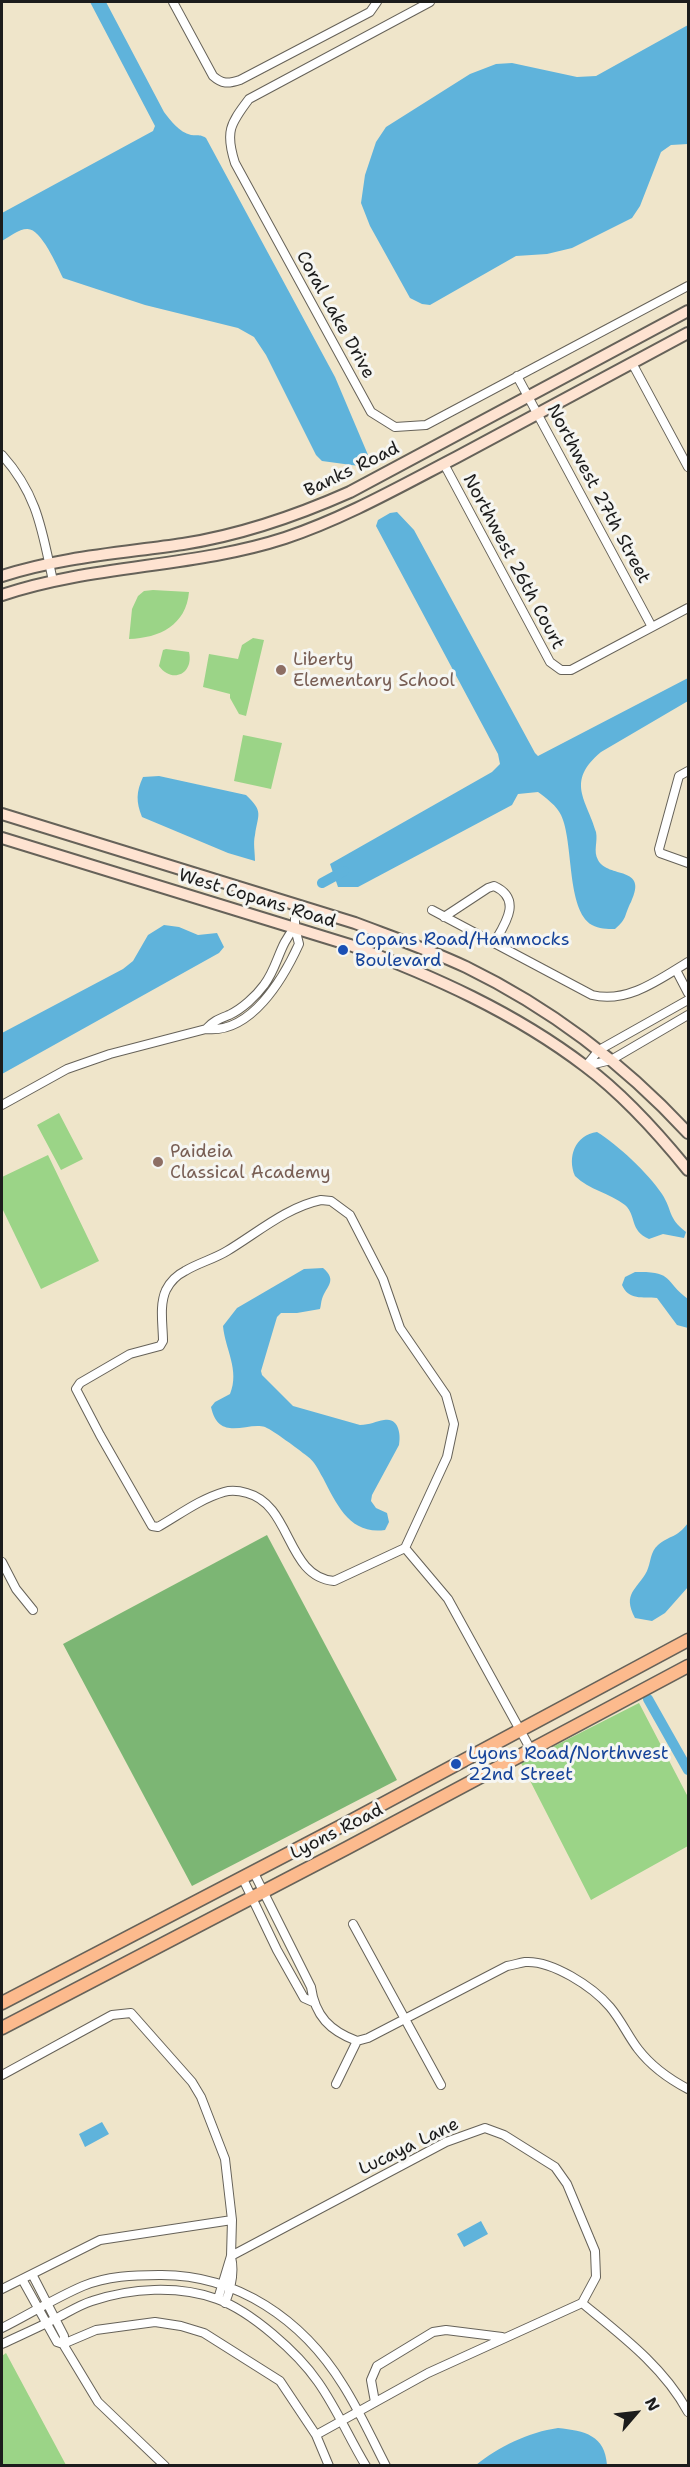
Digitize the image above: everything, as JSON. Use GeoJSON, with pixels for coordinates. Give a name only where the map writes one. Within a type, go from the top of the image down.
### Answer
{"type":"FeatureCollection","features":[{"type":"Feature","properties":{"kind":"main road","name":"Banks Road"},"geometry":{"type":"LineString","coordinates":[[2,576],[49,563],[194,542],[285,519],[350,492],[688,311]]}},
{"type":"Feature","properties":{"kind":"main road","name":"Banks Road"},"geometry":{"type":"LineString","coordinates":[[2,595],[78,575],[217,556],[285,538],[363,506],[688,333]]}},
{"type":"Feature","properties":{"kind":"main road","name":"West Copans Road"},"geometry":{"type":"LineString","coordinates":[[2,814],[295,904],[410,943],[466,967],[538,1008],[599,1050],[642,1085],[688,1133]]}},
{"type":"Feature","properties":{"kind":"main road","name":"West Copans Road"},"geometry":{"type":"LineString","coordinates":[[2,838],[295,928],[392,961],[491,1005],[586,1066],[661,1137],[688,1170]]}},
{"type":"Feature","properties":{"kind":"main road","name":"Lyons Road"},"geometry":{"type":"LineString","coordinates":[[2,2003],[688,1641]]}},
{"type":"Feature","properties":{"kind":"main road","name":"Lyons Road"},"geometry":{"type":"LineString","coordinates":[[2,2028],[688,1666]]}},
{"type":"Feature","properties":{"kind":"street"},"geometry":{"type":"LineString","coordinates":[[173,2],[213,76],[220,82],[229,84],[370,12],[377,2]]}},
{"type":"Feature","properties":{"kind":"street","name":"Coral Lake Drive"},"geometry":{"type":"LineString","coordinates":[[430,2],[249,99],[236,116],[229,131],[230,146],[240,172],[371,412],[395,428],[426,425],[688,286]]}},
{"type":"Feature","properties":{"kind":"street"},"geometry":{"type":"LineString","coordinates":[[632,363],[688,467]]}},
{"type":"Feature","properties":{"kind":"street","name":"Northwest 27th Street"},"geometry":{"type":"LineString","coordinates":[[517,376],[652,627]]}},
{"type":"Feature","properties":{"kind":"street"},"geometry":{"type":"LineString","coordinates":[[2,455],[18,474],[34,503],[53,581]]}},
{"type":"Feature","properties":{"kind":"street","name":"Northwest 26th Court"},"geometry":{"type":"LineString","coordinates":[[444,464],[550,662],[561,670],[571,670],[652,627]]}},
{"type":"Feature","properties":{"kind":"street"},"geometry":{"type":"LineString","coordinates":[[652,627],[688,608]]}},
{"type":"Feature","properties":{"kind":"street"},"geometry":{"type":"LineString","coordinates":[[688,771],[679,776],[659,849],[660,853],[666,857],[688,862]]}},
{"type":"Feature","properties":{"kind":"street"},"geometry":{"type":"LineString","coordinates":[[444,917],[489,888],[494,886],[503,890],[509,898],[509,918],[494,944]]}},
{"type":"Feature","properties":{"kind":"street"},"geometry":{"type":"LineString","coordinates":[[2,1105],[67,1070],[99,1058],[206,1029],[217,1031],[230,1026],[259,1006],[285,975],[299,944],[295,928],[295,904]]}},
{"type":"Feature","properties":{"kind":"street"},"geometry":{"type":"LineString","coordinates":[[432,910],[592,995],[600,997],[638,991],[688,962]]}},
{"type":"Feature","properties":{"kind":"street"},"geometry":{"type":"LineString","coordinates":[[206,1029],[213,1021],[230,1014],[264,987],[278,963],[285,938],[295,928]]}},
{"type":"Feature","properties":{"kind":"street"},"geometry":{"type":"LineString","coordinates":[[676,970],[688,993]]}},
{"type":"Feature","properties":{"kind":"street"},"geometry":{"type":"LineString","coordinates":[[586,1066],[599,1050],[688,1000]]}},
{"type":"Feature","properties":{"kind":"street"},"geometry":{"type":"LineString","coordinates":[[586,1066],[611,1060],[688,1016]]}},
{"type":"Feature","properties":{"kind":"street"},"geometry":{"type":"LineString","coordinates":[[331,1201],[350,1215],[383,1279],[400,1328],[412,1348],[435,1377],[452,1411],[454,1424],[447,1456],[405,1548],[334,1581],[322,1580],[311,1573],[302,1562],[268,1505],[256,1495],[242,1492],[227,1491],[209,1497],[158,1527],[152,1526],[76,1389],[80,1383],[130,1354],[160,1346],[163,1341],[162,1301],[174,1279],[185,1271],[225,1252],[293,1210],[310,1202],[331,1201]]}},
{"type":"Feature","properties":{"kind":"street"},"geometry":{"type":"LineString","coordinates":[[405,1548],[448,1599],[531,1750]]}},
{"type":"Feature","properties":{"kind":"street"},"geometry":{"type":"LineString","coordinates":[[2,1562],[16,1589],[33,1610]]}},
{"type":"Feature","properties":{"kind":"street"},"geometry":{"type":"LineString","coordinates":[[248,1874],[311,1987],[313,2002],[337,2033],[357,2041],[368,2038],[507,1966],[527,1962],[549,1966],[569,1975],[609,2005],[638,2049],[654,2066],[688,2089]]}},
{"type":"Feature","properties":{"kind":"street"},"geometry":{"type":"LineString","coordinates":[[248,1874],[258,1893],[277,1950],[304,1998],[313,2002]]}},
{"type":"Feature","properties":{"kind":"street"},"geometry":{"type":"LineString","coordinates":[[353,1924],[407,2019],[441,2085]]}},
{"type":"Feature","properties":{"kind":"street"},"geometry":{"type":"LineString","coordinates":[[2,2075],[112,2015],[131,2013],[192,2082],[201,2097],[225,2159],[232,2220],[231,2256],[227,2285],[221,2301]]}},
{"type":"Feature","properties":{"kind":"street"},"geometry":{"type":"LineString","coordinates":[[336,2085],[357,2041]]}},
{"type":"Feature","properties":{"kind":"street","name":"Lucaya Lane"},"geometry":{"type":"LineString","coordinates":[[231,2256],[446,2142],[485,2128],[504,2135],[555,2167],[567,2184],[595,2251],[596,2277],[582,2303]]}},
{"type":"Feature","properties":{"kind":"street"},"geometry":{"type":"LineString","coordinates":[[2,2289],[100,2240],[232,2220]]}},
{"type":"Feature","properties":{"kind":"street"},"geometry":{"type":"LineString","coordinates":[[32,2274],[64,2336],[63,2344],[98,2402],[165,2466]]}},
{"type":"Feature","properties":{"kind":"street"},"geometry":{"type":"LineString","coordinates":[[2,2328],[84,2286],[119,2277],[175,2275],[227,2285],[250,2295],[282,2316],[307,2340],[343,2384],[386,2466]]}},
{"type":"Feature","properties":{"kind":"street"},"geometry":{"type":"LineString","coordinates":[[22,2279],[57,2342],[63,2344],[96,2330],[155,2322],[182,2326],[204,2333],[280,2381],[316,2435],[329,2466]]}},
{"type":"Feature","properties":{"kind":"street"},"geometry":{"type":"LineString","coordinates":[[2,2344],[89,2302],[142,2290],[175,2290],[221,2301],[256,2321],[287,2346],[318,2381],[366,2466]]}},
{"type":"Feature","properties":{"kind":"street"},"geometry":{"type":"LineString","coordinates":[[316,2435],[428,2373],[502,2337],[582,2303],[625,2339],[667,2380],[688,2412]]}},
{"type":"Feature","properties":{"kind":"street"},"geometry":{"type":"LineString","coordinates":[[375,2402],[370,2380],[377,2366],[433,2332],[458,2331],[502,2337]]}},
{"type":"Feature","properties":{"kind":"green space"},"geometry":{"type":"Polygon","coordinates":[[[144,591],[189,592],[183,613],[170,628],[151,636],[129,639],[132,609],[138,596],[144,591]]]}},
{"type":"Feature","properties":{"kind":"green space"},"geometry":{"type":"Polygon","coordinates":[[[253,638],[264,640],[246,716],[239,714],[230,694],[203,687],[209,654],[238,659],[242,645],[253,638]]]}},
{"type":"Feature","properties":{"kind":"green space"},"geometry":{"type":"Polygon","coordinates":[[[163,650],[189,652],[188,666],[181,674],[170,674],[159,666],[163,650]]]}},
{"type":"Feature","properties":{"kind":"green space"},"geometry":{"type":"Polygon","coordinates":[[[243,735],[282,743],[271,789],[234,781],[243,735]]]}},
{"type":"Feature","properties":{"kind":"green space"},"geometry":{"type":"Polygon","coordinates":[[[59,1113],[83,1159],[61,1170],[37,1125],[59,1113]]]}},
{"type":"Feature","properties":{"kind":"green space"},"geometry":{"type":"Polygon","coordinates":[[[48,1155],[99,1261],[41,1289],[2,1208],[2,1177],[48,1155]]]}},
{"type":"Feature","properties":{"kind":"green space"},"geometry":{"type":"Polygon","coordinates":[[[267,1535],[397,1780],[192,1886],[63,1644],[267,1535]]]}},
{"type":"Feature","properties":{"kind":"green space"},"geometry":{"type":"Polygon","coordinates":[[[639,1703],[688,1797],[688,1846],[591,1900],[521,1763],[639,1703]]]}},
{"type":"Feature","properties":{"kind":"green space"},"geometry":{"type":"Polygon","coordinates":[[[6,2353],[66,2465],[2,2465],[2,2356],[6,2353]]]}},
{"type":"Feature","properties":{"kind":"water"},"geometry":{"type":"Polygon","coordinates":[[[90,2],[106,2],[169,119],[187,134],[206,138],[335,377],[371,462],[359,466],[322,461],[316,455],[266,355],[254,337],[238,328],[145,305],[63,278],[43,241],[32,230],[21,230],[2,241],[2,213],[153,131],[155,126],[90,2]]]}},
{"type":"Feature","properties":{"kind":"water"},"geometry":{"type":"Polygon","coordinates":[[[688,25],[688,144],[671,145],[661,152],[640,206],[632,218],[572,248],[547,254],[516,256],[430,305],[410,298],[370,226],[361,203],[365,175],[376,142],[386,127],[470,74],[496,64],[512,63],[577,77],[596,76],[688,25]]]}},
{"type":"Feature","properties":{"kind":"water"},"geometry":{"type":"Polygon","coordinates":[[[397,512],[414,530],[538,756],[688,678],[688,701],[601,752],[590,763],[581,782],[584,801],[596,832],[598,860],[603,866],[631,877],[635,882],[635,890],[625,916],[615,929],[603,929],[592,925],[584,917],[574,891],[568,841],[561,815],[554,805],[538,792],[518,794],[512,805],[358,887],[338,887],[330,864],[492,772],[500,764],[498,754],[376,526],[378,520],[397,512]]]}},
{"type":"Feature","properties":{"kind":"water"},"geometry":{"type":"Polygon","coordinates":[[[159,776],[246,795],[258,810],[254,841],[255,861],[228,853],[142,817],[138,792],[143,777],[159,776]]]}},
{"type":"Feature","properties":{"kind":"water"},"geometry":{"type":"Polygon","coordinates":[[[164,925],[179,927],[198,935],[217,933],[224,947],[219,953],[2,1074],[2,1033],[123,969],[133,961],[148,935],[164,925]]]}},
{"type":"Feature","properties":{"kind":"water"},"geometry":{"type":"Polygon","coordinates":[[[597,1132],[614,1144],[649,1177],[665,1200],[673,1218],[686,1232],[684,1238],[663,1234],[649,1239],[638,1231],[625,1205],[575,1176],[572,1162],[578,1142],[583,1137],[597,1132]]]}},
{"type":"Feature","properties":{"kind":"water"},"geometry":{"type":"Polygon","coordinates":[[[323,1268],[330,1276],[330,1284],[322,1299],[320,1309],[281,1313],[277,1317],[261,1371],[262,1375],[293,1406],[360,1425],[389,1420],[396,1424],[400,1436],[399,1445],[371,1501],[376,1508],[387,1513],[389,1522],[385,1530],[363,1528],[346,1516],[318,1468],[286,1440],[265,1427],[227,1428],[215,1418],[211,1407],[215,1402],[230,1394],[233,1385],[233,1368],[223,1326],[237,1308],[304,1269],[323,1268]]]}},
{"type":"Feature","properties":{"kind":"water"},"geometry":{"type":"Polygon","coordinates":[[[635,1272],[662,1275],[688,1299],[688,1328],[677,1325],[657,1298],[636,1297],[625,1290],[622,1285],[625,1277],[635,1272]]]}},
{"type":"Feature","properties":{"kind":"water"},"geometry":{"type":"Polygon","coordinates":[[[688,1523],[688,1587],[665,1613],[652,1621],[635,1618],[631,1610],[630,1597],[647,1571],[653,1551],[688,1523]]]}},
{"type":"Feature","properties":{"kind":"water"},"geometry":{"type":"Polygon","coordinates":[[[102,2122],[109,2134],[85,2147],[79,2134],[102,2122]]]}},
{"type":"Feature","properties":{"kind":"water"},"geometry":{"type":"Polygon","coordinates":[[[481,2221],[488,2234],[464,2247],[457,2234],[481,2221]]]}},
{"type":"Feature","properties":{"kind":"water"},"geometry":{"type":"Polygon","coordinates":[[[558,2428],[592,2436],[602,2447],[607,2465],[476,2465],[514,2441],[558,2428]]]}},
{"type":"Feature","properties":{"kind":"waterway"},"geometry":{"type":"LineString","coordinates":[[322,883],[344,871]]}},
{"type":"Feature","properties":{"kind":"waterway"},"geometry":{"type":"LineString","coordinates":[[648,1699],[688,1770]]}},
{"type":"Feature","properties":{"kind":"place","name":"Liberty Elementary School"},"geometry":{"type":"Point","coordinates":[281,670]}},
{"type":"Feature","properties":{"kind":"place","name":"Copans Road/Hammocks Boulevard"},"geometry":{"type":"Point","coordinates":[343,950]}},
{"type":"Feature","properties":{"kind":"place","name":"Paideia Classical Academy"},"geometry":{"type":"Point","coordinates":[158,1162]}},
{"type":"Feature","properties":{"kind":"place","name":"Lyons Road/Northwest 22nd Street"},"geometry":{"type":"Point","coordinates":[456,1764]}}]}
